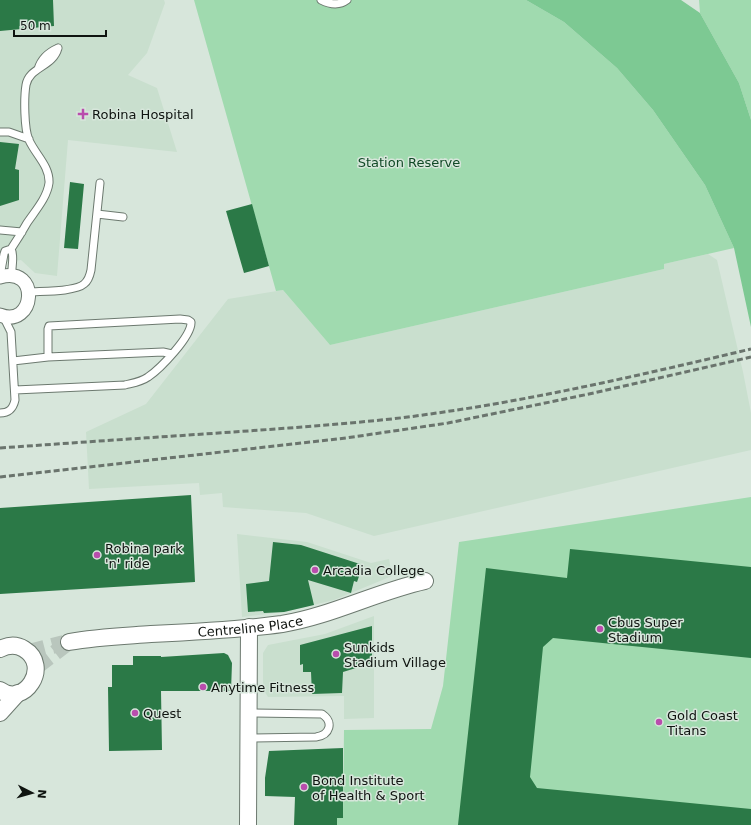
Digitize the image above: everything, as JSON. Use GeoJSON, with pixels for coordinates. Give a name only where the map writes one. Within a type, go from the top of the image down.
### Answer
{"type":"FeatureCollection","features":[{"type":"Feature","properties":{"kind":"street"},"geometry":{"type":"LineString","coordinates":[[2,316],[10,317],[16,315],[25,308],[29,298],[29,292],[23,281],[4,276]]}},
{"type":"Feature","properties":{"kind":"street","name":"Centreline Place"},"geometry":{"type":"LineString","coordinates":[[69,642],[91,638],[205,631],[283,623],[316,615],[399,587],[425,581]]}},
{"type":"Feature","properties":{"kind":"street"},"geometry":{"type":"LineString","coordinates":[[248,825],[249,627]]}},
{"type":"Feature","properties":{"kind":"street"},"geometry":{"type":"LineString","coordinates":[[0,649],[11,645],[19,646],[29,652],[34,658],[36,669],[35,677],[29,687],[5,693],[0,714]]}},
{"type":"Feature","properties":{"kind":"lane"},"geometry":{"type":"LineString","coordinates":[[321,0],[336,4],[344,3],[347,0]]}},
{"type":"Feature","properties":{"kind":"lane"},"geometry":{"type":"LineString","coordinates":[[4,276],[1,259],[5,251],[11,249],[43,199],[49,183],[48,174],[44,164],[29,139],[26,130],[26,84],[30,76],[38,69]]}},
{"type":"Feature","properties":{"kind":"lane"},"geometry":{"type":"LineString","coordinates":[[0,132],[9,132],[29,139]]}},
{"type":"Feature","properties":{"kind":"lane"},"geometry":{"type":"LineString","coordinates":[[29,292],[62,290],[79,287],[84,284],[90,275],[100,183]]}},
{"type":"Feature","properties":{"kind":"lane"},"geometry":{"type":"LineString","coordinates":[[97,214],[123,217]]}},
{"type":"Feature","properties":{"kind":"lane"},"geometry":{"type":"LineString","coordinates":[[0,230],[22,232]]}},
{"type":"Feature","properties":{"kind":"lane"},"geometry":{"type":"LineString","coordinates":[[4,276],[12,263],[14,254],[11,249]]}},
{"type":"Feature","properties":{"kind":"lane"},"geometry":{"type":"LineString","coordinates":[[0,413],[7,413],[14,407],[15,390],[11,332],[16,315]]}},
{"type":"Feature","properties":{"kind":"lane"},"geometry":{"type":"LineString","coordinates":[[2,316],[11,332]]}},
{"type":"Feature","properties":{"kind":"lane"},"geometry":{"type":"LineString","coordinates":[[15,390],[125,385],[136,383],[158,369],[172,354],[190,328],[191,322],[180,319],[49,326],[48,357]]}},
{"type":"Feature","properties":{"kind":"lane"},"geometry":{"type":"LineString","coordinates":[[13,361],[48,357],[162,352],[172,354]]}},
{"type":"Feature","properties":{"kind":"lane"},"geometry":{"type":"LineString","coordinates":[[248,713],[322,714],[327,717],[330,728],[324,735],[316,737],[249,738]]}},
{"type":"Feature","properties":{"kind":"shaded area","name":"Robina Hospital"},"geometry":{"type":"Polygon","coordinates":[[[0,0],[164,0],[165,3],[147,53],[128,75],[157,88],[177,152],[68,140],[57,276],[35,273],[21,260],[0,263],[0,0]]]}},
{"type":"Feature","properties":{"kind":"shaded area"},"geometry":{"type":"Polygon","coordinates":[[[526,0],[681,0],[700,13],[739,83],[751,120],[751,327],[734,248],[705,185],[653,110],[617,68],[564,22],[526,0]]]}},
{"type":"Feature","properties":{"kind":"shaded area"},"geometry":{"type":"Polygon","coordinates":[[[708,254],[717,260],[743,372],[751,413],[751,450],[374,536],[306,513],[223,507],[222,493],[200,495],[199,483],[89,489],[86,432],[146,404],[228,299],[283,290],[330,345],[664,269],[664,264],[708,254]]]}},
{"type":"Feature","properties":{"kind":"shaded area","name":"Arcadia College"},"geometry":{"type":"Polygon","coordinates":[[[237,534],[307,542],[371,563],[389,559],[392,576],[334,600],[284,612],[242,617],[237,534]]]}},
{"type":"Feature","properties":{"kind":"shaded area"},"geometry":{"type":"Polygon","coordinates":[[[374,616],[374,718],[344,719],[344,696],[268,697],[263,689],[263,653],[268,645],[325,634],[374,616]]]}},
{"type":"Feature","properties":{"kind":"green space","name":"Station Reserve"},"geometry":{"type":"Polygon","coordinates":[[[194,0],[526,0],[564,22],[617,68],[653,110],[705,185],[734,248],[664,264],[664,269],[330,345],[283,290],[276,291],[194,0]]]}},
{"type":"Feature","properties":{"kind":"green space"},"geometry":{"type":"Polygon","coordinates":[[[699,0],[751,0],[751,120],[739,83],[700,13],[699,0]]]}},
{"type":"Feature","properties":{"kind":"green space","name":"Cbus Super Stadium"},"geometry":{"type":"Polygon","coordinates":[[[751,497],[751,825],[337,825],[337,818],[343,818],[344,730],[431,729],[443,686],[459,542],[751,497]]]}},
{"type":"Feature","properties":{"kind":"building"},"geometry":{"type":"Polygon","coordinates":[[[0,0],[53,0],[54,26],[0,31],[0,0]]]}},
{"type":"Feature","properties":{"kind":"building"},"geometry":{"type":"Polygon","coordinates":[[[0,142],[19,144],[15,169],[19,170],[19,200],[0,206],[0,142]]]}},
{"type":"Feature","properties":{"kind":"building"},"geometry":{"type":"Polygon","coordinates":[[[70,182],[84,184],[78,249],[64,248],[70,182]]]}},
{"type":"Feature","properties":{"kind":"building"},"geometry":{"type":"Polygon","coordinates":[[[252,204],[269,266],[244,273],[226,211],[252,204]]]}},
{"type":"Feature","properties":{"kind":"building","name":"Robina park 'n' ride"},"geometry":{"type":"Polygon","coordinates":[[[191,495],[195,582],[0,594],[0,508],[191,495]]]}},
{"type":"Feature","properties":{"kind":"building"},"geometry":{"type":"Polygon","coordinates":[[[273,542],[301,545],[363,565],[357,582],[354,581],[351,593],[308,580],[314,605],[284,612],[248,612],[246,584],[269,581],[273,542]]]}},
{"type":"Feature","properties":{"kind":"building"},"geometry":{"type":"Polygon","coordinates":[[[570,549],[751,567],[751,658],[553,638],[543,647],[530,777],[537,788],[751,809],[751,825],[458,825],[486,568],[567,578],[570,549]]]}},
{"type":"Feature","properties":{"kind":"building","name":"Sunkids Stadium Village"},"geometry":{"type":"Polygon","coordinates":[[[372,626],[372,663],[343,672],[342,693],[312,694],[311,672],[303,672],[303,664],[300,665],[300,645],[372,626]]]}},
{"type":"Feature","properties":{"kind":"building","name":"Quest"},"geometry":{"type":"Polygon","coordinates":[[[224,653],[228,655],[232,663],[231,691],[161,691],[162,750],[109,751],[108,687],[112,687],[112,665],[133,665],[133,656],[161,657],[224,653]]]}},
{"type":"Feature","properties":{"kind":"building","name":"Bond Institute of Health & Sport"},"geometry":{"type":"Polygon","coordinates":[[[343,748],[343,818],[337,818],[337,825],[294,825],[295,797],[265,796],[265,778],[269,751],[343,748]]]}},
{"type":"Feature","properties":{"kind":"tunnel"},"geometry":{"type":"LineString","coordinates":[[36,667],[69,642]]}},
{"type":"Feature","properties":{"kind":"tunnel"},"geometry":{"type":"LineString","coordinates":[[29,652],[64,643]]}},
{"type":"Feature","properties":{"kind":"railway"},"geometry":{"type":"LineString","coordinates":[[0,448],[289,428],[412,416],[511,401],[631,377],[751,349]]}},
{"type":"Feature","properties":{"kind":"railway"},"geometry":{"type":"LineString","coordinates":[[0,477],[346,438],[448,423],[589,394],[751,357]]}},
{"type":"Feature","properties":{"kind":"place","name":"Robina Hospital"},"geometry":{"type":"Point","coordinates":[83,114]}},
{"type":"Feature","properties":{"kind":"place","name":"Robina park 'n' ride"},"geometry":{"type":"Point","coordinates":[97,555]}},
{"type":"Feature","properties":{"kind":"place","name":"Arcadia College"},"geometry":{"type":"Point","coordinates":[315,570]}},
{"type":"Feature","properties":{"kind":"place","name":"Cbus Super Stadium"},"geometry":{"type":"Point","coordinates":[600,629]}},
{"type":"Feature","properties":{"kind":"place","name":"Sunkids Stadium Village"},"geometry":{"type":"Point","coordinates":[336,654]}},
{"type":"Feature","properties":{"kind":"place","name":"Anytime Fitness"},"geometry":{"type":"Point","coordinates":[203,687]}},
{"type":"Feature","properties":{"kind":"place","name":"Quest"},"geometry":{"type":"Point","coordinates":[135,713]}},
{"type":"Feature","properties":{"kind":"place","name":"Gold Coast Titans"},"geometry":{"type":"Point","coordinates":[659,722]}},
{"type":"Feature","properties":{"kind":"place","name":"Bond Institute of Health & Sport"},"geometry":{"type":"Point","coordinates":[304,787]}}]}
